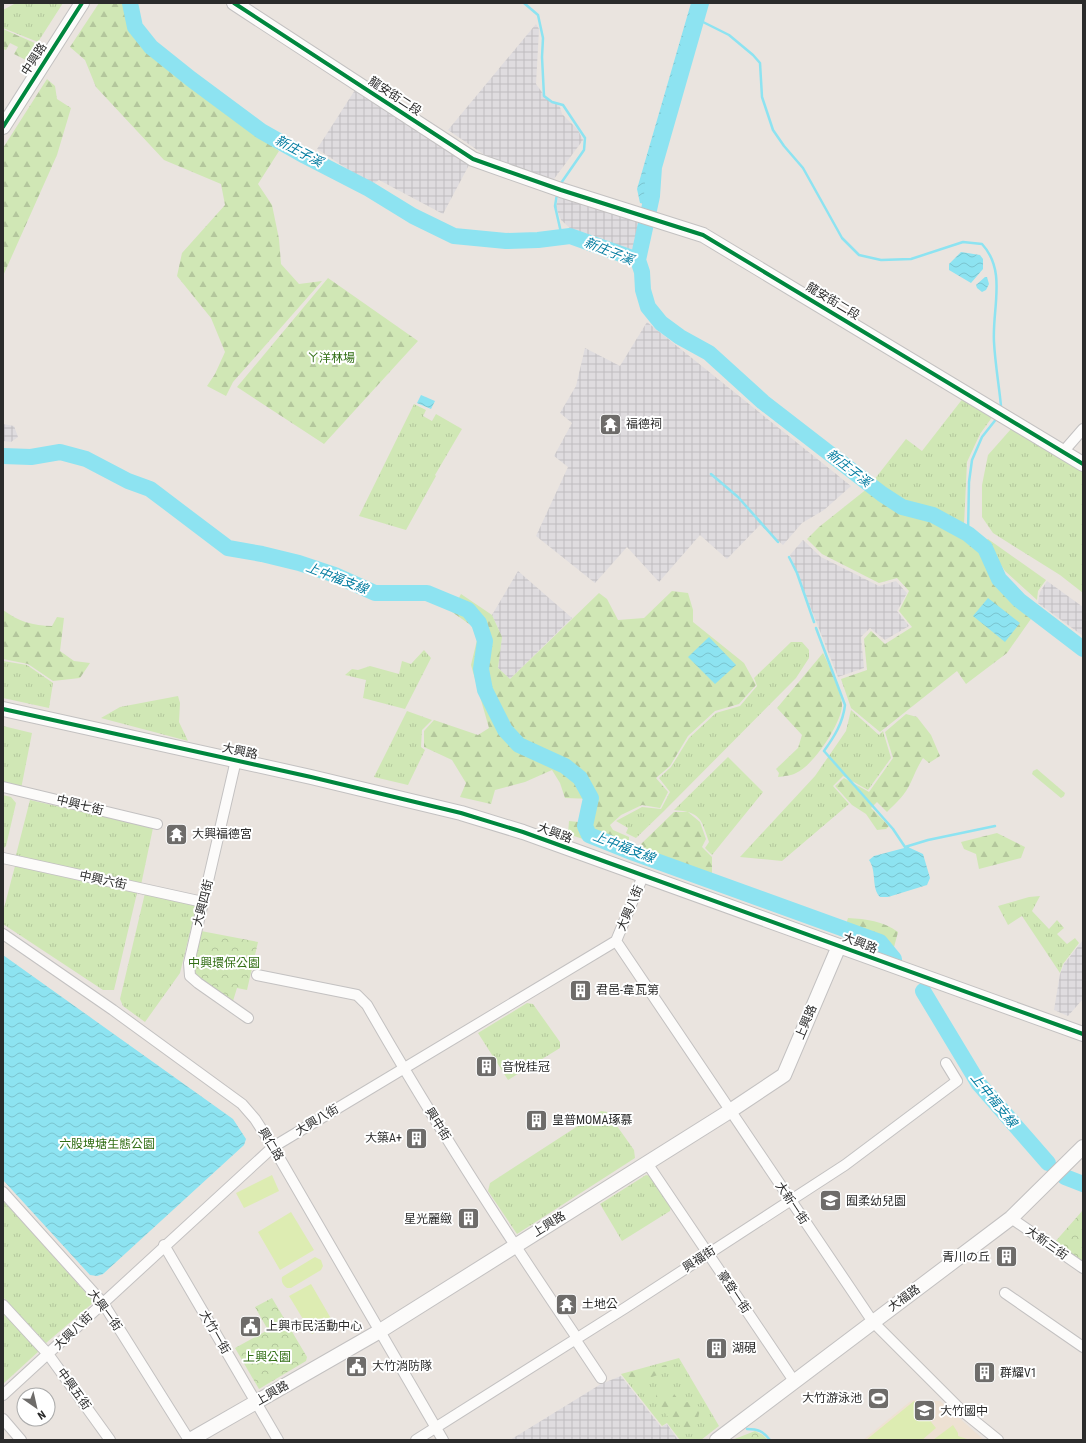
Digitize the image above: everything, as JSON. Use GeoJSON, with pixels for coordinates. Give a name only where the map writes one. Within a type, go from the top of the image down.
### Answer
{"type":"FeatureCollection","features":[{"type":"Feature","properties":{"kind":"street","name":"中興路"},"geometry":{"type":"LineString","coordinates":[[3,127],[82,3]]}},
{"type":"Feature","properties":{"kind":"street","name":"龍安街二段"},"geometry":{"type":"LineString","coordinates":[[234,3],[473,159],[558,189],[642,214],[703,235],[1008,417],[1063,452]]}},
{"type":"Feature","properties":{"kind":"street"},"geometry":{"type":"LineString","coordinates":[[1083,429],[1063,452],[1083,464]]}},
{"type":"Feature","properties":{"kind":"street","name":"大興路"},"geometry":{"type":"LineString","coordinates":[[3,709],[236,760],[480,818],[523,832],[839,946],[909,973],[1083,1034]]}},
{"type":"Feature","properties":{"kind":"street","name":"大興四街"},"geometry":{"type":"LineString","coordinates":[[236,760],[188,963],[190,976],[248,1018]]}},
{"type":"Feature","properties":{"kind":"street","name":"中興七街"},"geometry":{"type":"LineString","coordinates":[[3,787],[157,824]]}},
{"type":"Feature","properties":{"kind":"street","name":"中興六街"},"geometry":{"type":"LineString","coordinates":[[3,858],[203,902]]}},
{"type":"Feature","properties":{"kind":"street","name":"大興八街"},"geometry":{"type":"LineString","coordinates":[[3,1395],[164,1245],[273,1147],[616,941],[643,876]]}},
{"type":"Feature","properties":{"kind":"street","name":"興仁路"},"geometry":{"type":"LineString","coordinates":[[3,934],[113,1010],[242,1104],[255,1119],[273,1147],[444,1440]]}},
{"type":"Feature","properties":{"kind":"street","name":"大新一街"},"geometry":{"type":"LineString","coordinates":[[616,941],[873,1322],[960,1410],[998,1440]]}},
{"type":"Feature","properties":{"kind":"street","name":"上興路"},"geometry":{"type":"LineString","coordinates":[[189,1440],[380,1331],[730,1111],[784,1075],[839,946]]}},
{"type":"Feature","properties":{"kind":"street","name":"興中街"},"geometry":{"type":"LineString","coordinates":[[258,975],[358,995],[367,1005],[403,1068],[514,1246],[601,1378]]}},
{"type":"Feature","properties":{"kind":"street","name":"興福街"},"geometry":{"type":"LineString","coordinates":[[416,1440],[862,1153],[957,1081],[946,1063]]}},
{"type":"Feature","properties":{"kind":"street","name":"大福路"},"geometry":{"type":"LineString","coordinates":[[717,1440],[1011,1218],[1083,1147]]}},
{"type":"Feature","properties":{"kind":"street","name":"豪登一街"},"geometry":{"type":"LineString","coordinates":[[647,1163],[794,1381]]}},
{"type":"Feature","properties":{"kind":"street","name":"大興一街"},"geometry":{"type":"LineString","coordinates":[[3,1192],[102,1303],[189,1440]]}},
{"type":"Feature","properties":{"kind":"street","name":"大新三街"},"geometry":{"type":"LineString","coordinates":[[1011,1218],[1083,1268]]}},
{"type":"Feature","properties":{"kind":"street","name":"大竹一街"},"geometry":{"type":"LineString","coordinates":[[164,1245],[278,1440]]}},
{"type":"Feature","properties":{"kind":"street"},"geometry":{"type":"LineString","coordinates":[[1005,1293],[1083,1347]]}},
{"type":"Feature","properties":{"kind":"street","name":"中興五街"},"geometry":{"type":"LineString","coordinates":[[3,1305],[48,1354],[110,1440]]}},
{"type":"Feature","properties":{"kind":"street"},"geometry":{"type":"LineString","coordinates":[[3,1419],[21,1440]]}},
{"type":"Feature","properties":{"kind":"shaded area"},"geometry":{"type":"Polygon","coordinates":[[[536,24],[539,29],[536,84],[547,99],[555,102],[560,107],[562,114],[578,130],[583,140],[554,179],[492,160],[448,130],[536,24]]]}},
{"type":"Feature","properties":{"kind":"shaded area"},"geometry":{"type":"Polygon","coordinates":[[[355,90],[469,165],[443,214],[379,180],[372,185],[317,149],[355,90]]]}},
{"type":"Feature","properties":{"kind":"shaded area"},"geometry":{"type":"Polygon","coordinates":[[[559,194],[645,222],[633,253],[572,230],[561,220],[556,207],[559,194]]]}},
{"type":"Feature","properties":{"kind":"shaded area"},"geometry":{"type":"Polygon","coordinates":[[[647,322],[851,486],[824,510],[802,523],[783,545],[760,525],[727,559],[700,535],[659,582],[627,547],[595,583],[536,536],[568,467],[554,456],[572,423],[560,413],[576,386],[585,348],[620,366],[647,322]]]}},
{"type":"Feature","properties":{"kind":"shaded area"},"geometry":{"type":"Polygon","coordinates":[[[3,424],[14,426],[18,437],[11,442],[3,441],[3,424]]]}},
{"type":"Feature","properties":{"kind":"shaded area"},"geometry":{"type":"Polygon","coordinates":[[[803,540],[821,557],[879,586],[896,581],[907,593],[897,611],[909,626],[885,640],[870,628],[861,637],[864,668],[838,677],[790,555],[803,540]]]}},
{"type":"Feature","properties":{"kind":"shaded area"},"geometry":{"type":"Polygon","coordinates":[[[518,571],[572,618],[510,679],[498,668],[502,637],[492,615],[518,571]]]}},
{"type":"Feature","properties":{"kind":"shaded area"},"geometry":{"type":"Polygon","coordinates":[[[1047,581],[1083,607],[1083,636],[1038,603],[1040,592],[1047,581]]]}},
{"type":"Feature","properties":{"kind":"shaded area"},"geometry":{"type":"Polygon","coordinates":[[[1083,940],[1083,999],[1068,1016],[1054,1010],[1060,974],[1064,964],[1083,940]]]}},
{"type":"Feature","properties":{"kind":"shaded area"},"geometry":{"type":"Polygon","coordinates":[[[621,1376],[661,1427],[667,1424],[678,1440],[510,1440],[601,1384],[621,1376]]]}},
{"type":"Feature","properties":{"kind":"shaded area","name":"大竹國中"},"geometry":{"type":"Polygon","coordinates":[[[912,1400],[940,1401],[984,1440],[863,1440],[912,1400]]]}},
{"type":"Feature","properties":{"kind":"green space"},"geometry":{"type":"Polygon","coordinates":[[[16,3],[63,3],[38,42],[3,28],[3,10],[16,3]]]}},
{"type":"Feature","properties":{"kind":"green space"},"geometry":{"type":"Polygon","coordinates":[[[99,3],[124,3],[132,34],[149,53],[185,83],[279,151],[258,184],[272,205],[279,239],[281,264],[299,284],[322,281],[233,382],[226,396],[207,386],[215,374],[225,352],[211,318],[177,276],[182,253],[225,205],[221,184],[164,160],[96,87],[85,60],[70,47],[99,3]]]}},
{"type":"Feature","properties":{"kind":"green space"},"geometry":{"type":"Polygon","coordinates":[[[3,29],[37,44],[26,60],[14,54],[18,47],[10,43],[6,50],[3,49],[3,29]]]}},
{"type":"Feature","properties":{"kind":"green space"},"geometry":{"type":"Polygon","coordinates":[[[47,79],[55,86],[57,99],[71,108],[57,155],[3,276],[3,148],[47,79]]]}},
{"type":"Feature","properties":{"kind":"green space","name":"ㄚ洋林場"},"geometry":{"type":"Polygon","coordinates":[[[328,278],[418,341],[324,444],[237,387],[328,278]]]}},
{"type":"Feature","properties":{"kind":"green space"},"geometry":{"type":"Polygon","coordinates":[[[964,397],[993,416],[980,434],[967,462],[964,525],[935,509],[902,501],[874,480],[906,439],[922,451],[964,397]]]}},
{"type":"Feature","properties":{"kind":"green space"},"geometry":{"type":"Polygon","coordinates":[[[414,404],[426,410],[423,416],[432,421],[436,414],[462,429],[435,475],[436,476],[406,530],[359,516],[414,404]]]}},
{"type":"Feature","properties":{"kind":"green space"},"geometry":{"type":"Polygon","coordinates":[[[1011,429],[1083,471],[1083,593],[1060,575],[993,533],[982,517],[982,485],[988,455],[1011,429]]]}},
{"type":"Feature","properties":{"kind":"green space"},"geometry":{"type":"Polygon","coordinates":[[[868,488],[899,512],[933,521],[965,539],[978,551],[997,584],[1019,607],[1033,616],[1007,653],[966,684],[957,671],[880,732],[851,708],[841,679],[867,670],[864,639],[871,631],[885,644],[912,627],[899,611],[909,591],[897,578],[879,583],[822,554],[807,539],[819,527],[868,488]]]}},
{"type":"Feature","properties":{"kind":"green space"},"geometry":{"type":"Polygon","coordinates":[[[988,539],[1046,580],[1038,591],[1037,600],[1005,571],[985,541],[988,539]]]}},
{"type":"Feature","properties":{"kind":"green space"},"geometry":{"type":"Polygon","coordinates":[[[672,591],[688,593],[693,610],[693,622],[744,663],[756,685],[739,704],[715,711],[688,736],[670,766],[656,778],[668,792],[660,808],[642,805],[621,815],[610,825],[613,830],[629,837],[629,842],[619,851],[568,834],[569,821],[589,823],[593,799],[565,798],[560,783],[552,770],[525,782],[495,790],[491,804],[460,797],[466,783],[452,760],[424,747],[424,731],[434,720],[478,735],[489,728],[471,665],[477,640],[472,626],[452,612],[461,594],[492,615],[502,637],[498,668],[510,679],[599,593],[607,599],[618,620],[644,618],[672,591]]]}},
{"type":"Feature","properties":{"kind":"green space"},"geometry":{"type":"Polygon","coordinates":[[[3,610],[20,620],[38,625],[52,626],[57,617],[64,618],[60,651],[74,661],[90,663],[80,678],[53,681],[28,664],[3,659],[3,610]]]}},
{"type":"Feature","properties":{"kind":"green space"},"geometry":{"type":"Polygon","coordinates":[[[791,642],[802,642],[809,650],[809,658],[796,678],[636,838],[626,833],[628,828],[616,821],[642,807],[661,809],[670,792],[659,778],[671,767],[689,738],[716,713],[740,706],[757,686],[754,678],[791,642]]]}},
{"type":"Feature","properties":{"kind":"green space"},"geometry":{"type":"Polygon","coordinates":[[[424,650],[431,658],[405,709],[363,698],[366,680],[345,675],[352,669],[358,670],[370,666],[399,674],[402,661],[411,664],[424,650]]]}},
{"type":"Feature","properties":{"kind":"green space"},"geometry":{"type":"Polygon","coordinates":[[[823,653],[835,679],[842,701],[837,723],[825,744],[803,769],[794,774],[778,777],[779,773],[776,769],[798,748],[802,735],[777,708],[823,653]]]}},
{"type":"Feature","properties":{"kind":"green space"},"geometry":{"type":"Polygon","coordinates":[[[3,661],[27,665],[53,683],[49,708],[3,698],[3,661]]]}},
{"type":"Feature","properties":{"kind":"green space"},"geometry":{"type":"Polygon","coordinates":[[[178,696],[180,703],[179,722],[188,741],[101,718],[120,707],[178,696]]]}},
{"type":"Feature","properties":{"kind":"green space"},"geometry":{"type":"Polygon","coordinates":[[[851,710],[879,735],[883,731],[891,758],[868,790],[843,776],[833,786],[849,804],[782,861],[740,857],[815,776],[846,731],[851,710]]]}},
{"type":"Feature","properties":{"kind":"green space"},"geometry":{"type":"Polygon","coordinates":[[[407,711],[432,720],[422,730],[421,747],[425,750],[408,785],[374,777],[407,711]]]}},
{"type":"Feature","properties":{"kind":"green space"},"geometry":{"type":"Polygon","coordinates":[[[906,714],[917,717],[931,735],[940,756],[929,763],[923,758],[909,786],[887,812],[877,802],[871,808],[889,826],[886,829],[877,830],[866,814],[852,805],[835,786],[844,778],[869,792],[893,758],[885,732],[906,714]]]}},
{"type":"Feature","properties":{"kind":"green space"},"geometry":{"type":"Polygon","coordinates":[[[3,726],[32,733],[21,789],[3,785],[3,726]]]}},
{"type":"Feature","properties":{"kind":"green space"},"geometry":{"type":"Polygon","coordinates":[[[728,757],[763,792],[712,855],[705,848],[709,842],[702,822],[699,818],[690,813],[674,810],[728,757]]]}},
{"type":"Feature","properties":{"kind":"green space"},"geometry":{"type":"Polygon","coordinates":[[[1037,769],[1065,793],[1064,796],[1061,798],[1032,774],[1033,771],[1037,769]]]}},
{"type":"Feature","properties":{"kind":"green space"},"geometry":{"type":"Polygon","coordinates":[[[3,795],[11,797],[16,803],[6,846],[3,849],[3,795]]]}},
{"type":"Feature","properties":{"kind":"green space"},"geometry":{"type":"Polygon","coordinates":[[[30,800],[153,828],[141,885],[16,855],[30,800]]]}},
{"type":"Feature","properties":{"kind":"green space"},"geometry":{"type":"Polygon","coordinates":[[[674,812],[688,812],[700,822],[706,839],[702,847],[712,857],[712,878],[636,851],[640,845],[674,812]]]}},
{"type":"Feature","properties":{"kind":"green space"},"geometry":{"type":"Polygon","coordinates":[[[997,833],[1025,847],[1021,858],[979,869],[976,854],[964,849],[961,842],[997,833]]]}},
{"type":"Feature","properties":{"kind":"green space"},"geometry":{"type":"Polygon","coordinates":[[[15,866],[137,893],[114,990],[103,990],[3,924],[3,912],[15,866]]]}},
{"type":"Feature","properties":{"kind":"green space"},"geometry":{"type":"Polygon","coordinates":[[[145,893],[197,904],[180,973],[145,1022],[123,1006],[120,999],[145,893]]]}},
{"type":"Feature","properties":{"kind":"green space"},"geometry":{"type":"Polygon","coordinates":[[[1040,896],[1032,911],[1049,929],[1057,920],[1064,928],[1057,934],[1067,944],[1075,938],[1079,943],[1063,964],[1060,973],[1022,916],[1008,925],[998,906],[1029,897],[1040,896]]]}},
{"type":"Feature","properties":{"kind":"green space"},"geometry":{"type":"Polygon","coordinates":[[[848,918],[874,921],[886,925],[898,932],[893,951],[844,931],[848,918]]]}},
{"type":"Feature","properties":{"kind":"green space","name":"中興環保公園"},"geometry":{"type":"Polygon","coordinates":[[[201,931],[258,942],[247,990],[237,988],[233,1001],[225,998],[197,978],[193,970],[201,931]]]}},
{"type":"Feature","properties":{"kind":"green space"},"geometry":{"type":"Polygon","coordinates":[[[527,1003],[533,1004],[560,1042],[560,1048],[508,1080],[478,1033],[527,1003]]]}},
{"type":"Feature","properties":{"kind":"green space"},"geometry":{"type":"Polygon","coordinates":[[[601,1111],[607,1112],[634,1150],[635,1158],[517,1234],[488,1191],[490,1183],[601,1111]]]}},
{"type":"Feature","properties":{"kind":"green space"},"geometry":{"type":"Polygon","coordinates":[[[272,1175],[279,1191],[244,1208],[236,1193],[272,1175]]]}},
{"type":"Feature","properties":{"kind":"green space"},"geometry":{"type":"Polygon","coordinates":[[[646,1175],[651,1176],[671,1205],[670,1211],[622,1241],[600,1204],[646,1175]]]}},
{"type":"Feature","properties":{"kind":"green space"},"geometry":{"type":"Polygon","coordinates":[[[3,1200],[94,1302],[46,1343],[3,1297],[3,1200]]]}},
{"type":"Feature","properties":{"kind":"green space"},"geometry":{"type":"Polygon","coordinates":[[[1083,1210],[1083,1263],[1054,1243],[1083,1210]]]}},
{"type":"Feature","properties":{"kind":"green space"},"geometry":{"type":"Polygon","coordinates":[[[291,1212],[314,1250],[280,1270],[258,1232],[291,1212]]]}},
{"type":"Feature","properties":{"kind":"green space"},"geometry":{"type":"Polygon","coordinates":[[[315,1257],[321,1260],[323,1266],[321,1270],[291,1288],[284,1286],[282,1277],[315,1257]]]}},
{"type":"Feature","properties":{"kind":"green space"},"geometry":{"type":"Polygon","coordinates":[[[311,1284],[333,1322],[312,1334],[289,1296],[311,1284]]]}},
{"type":"Feature","properties":{"kind":"green space","name":"上興公園"},"geometry":{"type":"Polygon","coordinates":[[[272,1298],[307,1357],[306,1361],[259,1389],[235,1348],[268,1330],[255,1307],[272,1298]]]}},
{"type":"Feature","properties":{"kind":"green space"},"geometry":{"type":"Polygon","coordinates":[[[3,1311],[39,1351],[3,1384],[3,1311]]]}},
{"type":"Feature","properties":{"kind":"green space"},"geometry":{"type":"Polygon","coordinates":[[[679,1358],[719,1426],[701,1440],[680,1440],[667,1423],[662,1426],[621,1374],[679,1358]]]}},
{"type":"Feature","properties":{"kind":"green space"},"geometry":{"type":"Polygon","coordinates":[[[666,1365],[669,1371],[632,1384],[626,1379],[628,1373],[666,1365]]]}},
{"type":"Feature","properties":{"kind":"green space"},"geometry":{"type":"Polygon","coordinates":[[[671,1390],[681,1403],[695,1401],[700,1409],[695,1433],[687,1434],[679,1425],[669,1418],[656,1402],[656,1391],[671,1390]]]}},
{"type":"Feature","properties":{"kind":"green space"},"geometry":{"type":"Polygon","coordinates":[[[914,1401],[936,1428],[922,1440],[866,1440],[914,1401]]]}},
{"type":"Feature","properties":{"kind":"green space"},"geometry":{"type":"Polygon","coordinates":[[[953,1425],[958,1433],[958,1436],[970,1440],[933,1440],[953,1425]]]}},
{"type":"Feature","properties":{"kind":"green space"},"geometry":{"type":"Polygon","coordinates":[[[755,1431],[763,1435],[768,1440],[732,1440],[755,1431]]]}},
{"type":"Feature","properties":{"kind":"water"},"geometry":{"type":"Polygon","coordinates":[[[691,3],[702,3],[650,166],[647,192],[650,205],[640,203],[637,189],[691,3]]]}},
{"type":"Feature","properties":{"kind":"water"},"geometry":{"type":"Polygon","coordinates":[[[961,252],[980,255],[983,259],[983,269],[971,283],[949,270],[949,264],[961,252]]]}},
{"type":"Feature","properties":{"kind":"water"},"geometry":{"type":"Polygon","coordinates":[[[987,277],[989,284],[986,290],[982,292],[976,285],[987,277]]]}},
{"type":"Feature","properties":{"kind":"water"},"geometry":{"type":"Polygon","coordinates":[[[421,395],[435,401],[431,409],[417,403],[421,395]]]}},
{"type":"Feature","properties":{"kind":"water"},"geometry":{"type":"Polygon","coordinates":[[[988,598],[1020,623],[1005,642],[973,616],[988,598]]]}},
{"type":"Feature","properties":{"kind":"water"},"geometry":{"type":"Polygon","coordinates":[[[709,637],[736,665],[715,684],[688,657],[709,637]]]}},
{"type":"Feature","properties":{"kind":"water"},"geometry":{"type":"Polygon","coordinates":[[[908,847],[923,854],[930,878],[927,885],[888,897],[880,897],[877,893],[873,869],[869,860],[874,856],[908,847]]]}},
{"type":"Feature","properties":{"kind":"water","name":"六股埤塘生態公園"},"geometry":{"type":"Polygon","coordinates":[[[3,955],[233,1119],[246,1139],[244,1145],[103,1274],[97,1276],[90,1275],[3,1180],[3,955]]]}},
{"type":"Feature","properties":{"kind":"waterway","name":"新庄子溪"},"geometry":{"type":"LineString","coordinates":[[130,3],[135,27],[151,47],[191,79],[261,131],[305,156],[369,189],[413,216],[454,236],[506,241],[538,240],[570,236],[638,260],[642,272],[643,290],[648,307],[661,323],[680,337],[709,353],[763,402],[882,494],[902,507],[933,515],[968,534],[985,548],[999,579],[1019,600],[1083,649]]}},
{"type":"Feature","properties":{"kind":"waterway"},"geometry":{"type":"LineString","coordinates":[[524,3],[538,15],[543,38],[542,57],[544,96],[552,102],[563,105],[585,138],[584,150],[559,186]]}},
{"type":"Feature","properties":{"kind":"waterway"},"geometry":{"type":"LineString","coordinates":[[638,260],[652,196],[654,167],[701,3]]}},
{"type":"Feature","properties":{"kind":"waterway"},"geometry":{"type":"LineString","coordinates":[[697,19],[729,35],[753,55],[760,63],[762,97],[773,130],[784,146],[803,168],[842,238],[859,255],[881,260],[911,259],[963,242],[982,244],[990,255],[996,278],[997,290],[994,342],[1001,406],[1000,410]]}},
{"type":"Feature","properties":{"kind":"waterway"},"geometry":{"type":"LineString","coordinates":[[557,194],[555,206],[562,237]]}},
{"type":"Feature","properties":{"kind":"waterway"},"geometry":{"type":"LineString","coordinates":[[968,534],[969,482],[972,460],[982,437],[997,418]]}},
{"type":"Feature","properties":{"kind":"waterway","name":"上中福支線"},"geometry":{"type":"LineString","coordinates":[[3,456],[31,457],[60,452],[86,459],[128,481],[150,489],[228,548],[299,563],[335,575],[375,593],[427,593],[468,610],[479,623],[485,641],[481,669],[485,690],[505,730],[519,745],[565,766],[580,778],[591,798],[585,826],[589,835],[634,853],[880,942],[894,959]]}},
{"type":"Feature","properties":{"kind":"waterway"},"geometry":{"type":"LineString","coordinates":[[711,474],[738,497],[778,542]]}},
{"type":"Feature","properties":{"kind":"waterway"},"geometry":{"type":"LineString","coordinates":[[789,557],[797,573],[814,622]]}},
{"type":"Feature","properties":{"kind":"waterway"},"geometry":{"type":"LineString","coordinates":[[816,628],[845,705],[838,730],[824,751],[893,829],[905,847],[928,840],[995,826]]}},
{"type":"Feature","properties":{"kind":"waterway","name":"上中福支線"},"geometry":{"type":"LineString","coordinates":[[923,991],[979,1084],[1048,1163]]}},
{"type":"Feature","properties":{"kind":"waterway"},"geometry":{"type":"LineString","coordinates":[[1065,1177],[1083,1184]]}},
{"type":"Feature","properties":{"kind":"waterway"},"geometry":{"type":"LineString","coordinates":[[747,1429],[760,1431],[770,1440]]}},
{"type":"Feature","properties":{"kind":"cycle path"},"geometry":{"type":"LineString","coordinates":[[3,127],[82,3]]}},
{"type":"Feature","properties":{"kind":"cycle path"},"geometry":{"type":"LineString","coordinates":[[234,3],[473,159],[561,190],[703,235],[1083,464]]}},
{"type":"Feature","properties":{"kind":"cycle path"},"geometry":{"type":"LineString","coordinates":[[3,709],[311,777],[461,813],[523,832],[1083,1034]]}},
{"type":"Feature","properties":{"kind":"place","name":"福德祠"},"geometry":{"type":"Point","coordinates":[610,424]}},
{"type":"Feature","properties":{"kind":"place","name":"大興福德宮"},"geometry":{"type":"Point","coordinates":[176,834]}},
{"type":"Feature","properties":{"kind":"place","name":"君邑-韋瓦第"},"geometry":{"type":"Point","coordinates":[581,990]}},
{"type":"Feature","properties":{"kind":"place","name":"音悅桂冠"},"geometry":{"type":"Point","coordinates":[486,1067]}},
{"type":"Feature","properties":{"kind":"place","name":"皇普MOMA琢慕"},"geometry":{"type":"Point","coordinates":[536,1120]}},
{"type":"Feature","properties":{"kind":"place","name":"大築A+"},"geometry":{"type":"Point","coordinates":[417,1138]}},
{"type":"Feature","properties":{"kind":"place","name":"囿柔幼兒園"},"geometry":{"type":"Point","coordinates":[831,1201]}},
{"type":"Feature","properties":{"kind":"place","name":"星光麗緻"},"geometry":{"type":"Point","coordinates":[468,1219]}},
{"type":"Feature","properties":{"kind":"place","name":"青川の丘"},"geometry":{"type":"Point","coordinates":[1006,1257]}},
{"type":"Feature","properties":{"kind":"place","name":"土地公"},"geometry":{"type":"Point","coordinates":[566,1304]}},
{"type":"Feature","properties":{"kind":"place","name":"上興市民活動中心"},"geometry":{"type":"Point","coordinates":[250,1326]}},
{"type":"Feature","properties":{"kind":"place","name":"湖硯"},"geometry":{"type":"Point","coordinates":[716,1348]}},
{"type":"Feature","properties":{"kind":"place","name":"大竹消防隊"},"geometry":{"type":"Point","coordinates":[357,1366]}},
{"type":"Feature","properties":{"kind":"place","name":"群耀V1"},"geometry":{"type":"Point","coordinates":[985,1373]}},
{"type":"Feature","properties":{"kind":"place","name":"大竹游泳池"},"geometry":{"type":"Point","coordinates":[878,1398]}},
{"type":"Feature","properties":{"kind":"place","name":"大竹國中"},"geometry":{"type":"Point","coordinates":[924,1411]}}]}
